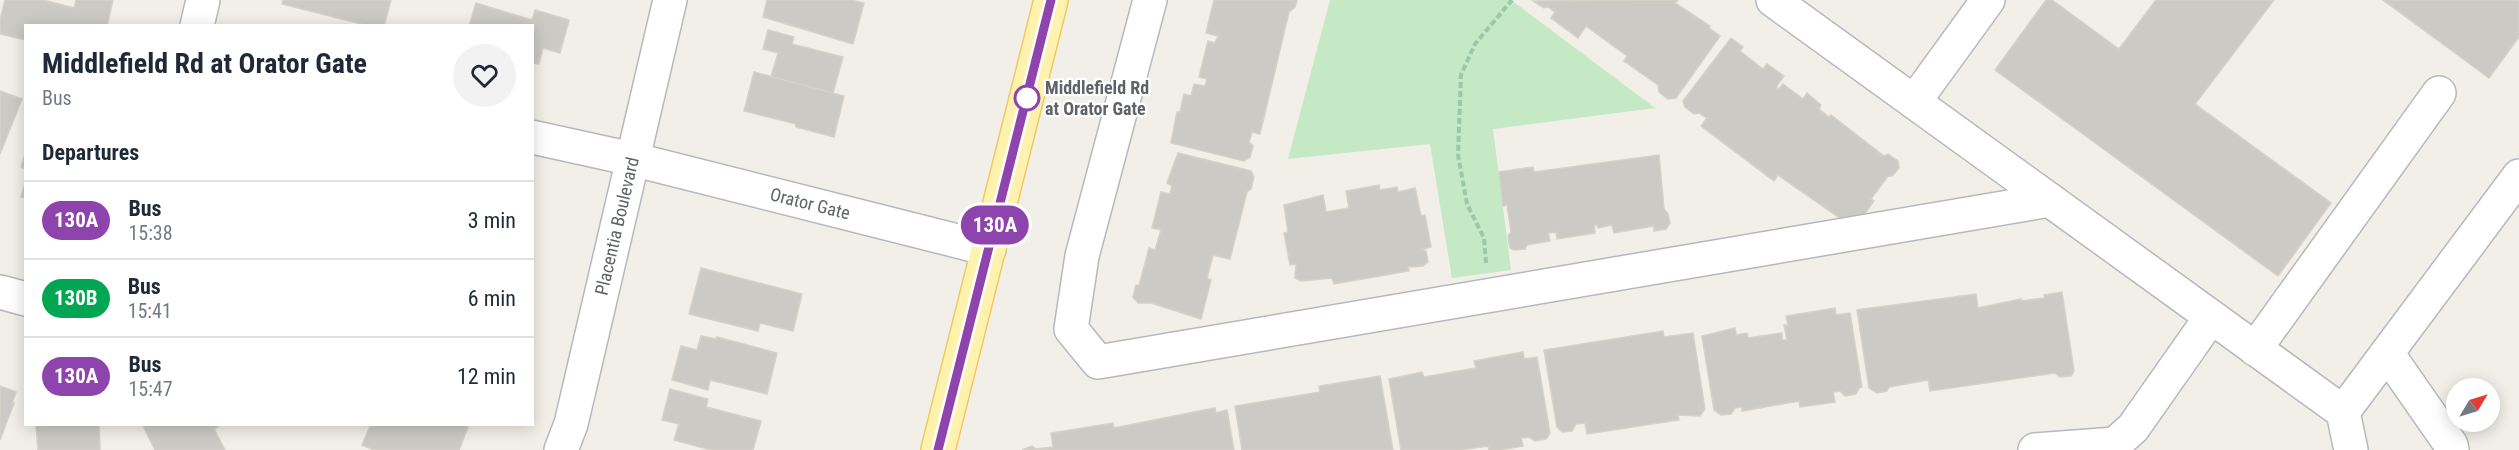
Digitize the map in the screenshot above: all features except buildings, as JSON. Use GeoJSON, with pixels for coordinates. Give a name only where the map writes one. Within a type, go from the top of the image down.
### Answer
{"type":"FeatureCollection","features":[{"type":"Feature","properties":{"kind":"main road"},"geometry":{"type":"LineString","coordinates":[[938,450],[1051,0]]}},
{"type":"Feature","properties":{"kind":"street"},"geometry":{"type":"LineString","coordinates":[[197,24],[203,0]]}},
{"type":"Feature","properties":{"kind":"street","name":"Placentia Boulevard"},"geometry":{"type":"LineString","coordinates":[[561,450],[571,424],[670,0]]}},
{"type":"Feature","properties":{"kind":"street"},"geometry":{"type":"LineString","coordinates":[[1150,0],[1087,237],[1071,328],[1098,362],[2050,200]]}},
{"type":"Feature","properties":{"kind":"street"},"geometry":{"type":"LineString","coordinates":[[1773,0],[2343,412],[2351,450]]}},
{"type":"Feature","properties":{"kind":"street"},"geometry":{"type":"LineString","coordinates":[[1914,102],[1988,0]]}},
{"type":"Feature","properties":{"kind":"street"},"geometry":{"type":"LineString","coordinates":[[2255,349],[2439,93]]}},
{"type":"Feature","properties":{"kind":"street","name":"Orator Gate"},"geometry":{"type":"LineString","coordinates":[[534,137],[632,159],[989,249]]}},
{"type":"Feature","properties":{"kind":"street"},"geometry":{"type":"LineString","coordinates":[[2343,412],[2519,176]]}},
{"type":"Feature","properties":{"kind":"street"},"geometry":{"type":"LineString","coordinates":[[0,292],[24,298]]}},
{"type":"Feature","properties":{"kind":"street"},"geometry":{"type":"LineString","coordinates":[[2036,450],[2115,444],[2133,428],[2211,317]]}},
{"type":"Feature","properties":{"kind":"street"},"geometry":{"type":"LineString","coordinates":[[2387,353],[2451,445],[2452,450]]}},
{"type":"Feature","properties":{"kind":"path"},"geometry":{"type":"LineString","coordinates":[[1489,296],[1484,238],[1467,204],[1458,155],[1461,75],[1475,45],[1512,0]]}},
{"type":"Feature","properties":{"kind":"green space"},"geometry":{"type":"Polygon","coordinates":[[[1330,0],[1511,0],[1655,108],[1493,129],[1511,270],[1452,278],[1430,144],[1288,159],[1330,0]]]}},
{"type":"Feature","properties":{"kind":"bus line","name":"130A"},"geometry":{"type":"LineString","coordinates":[[938,450],[1051,0]]}},
{"type":"Feature","properties":{"kind":"place","name":"Middlefield Rd at Orator Gate"},"geometry":{"type":"Point","coordinates":[1027,98]}}]}
